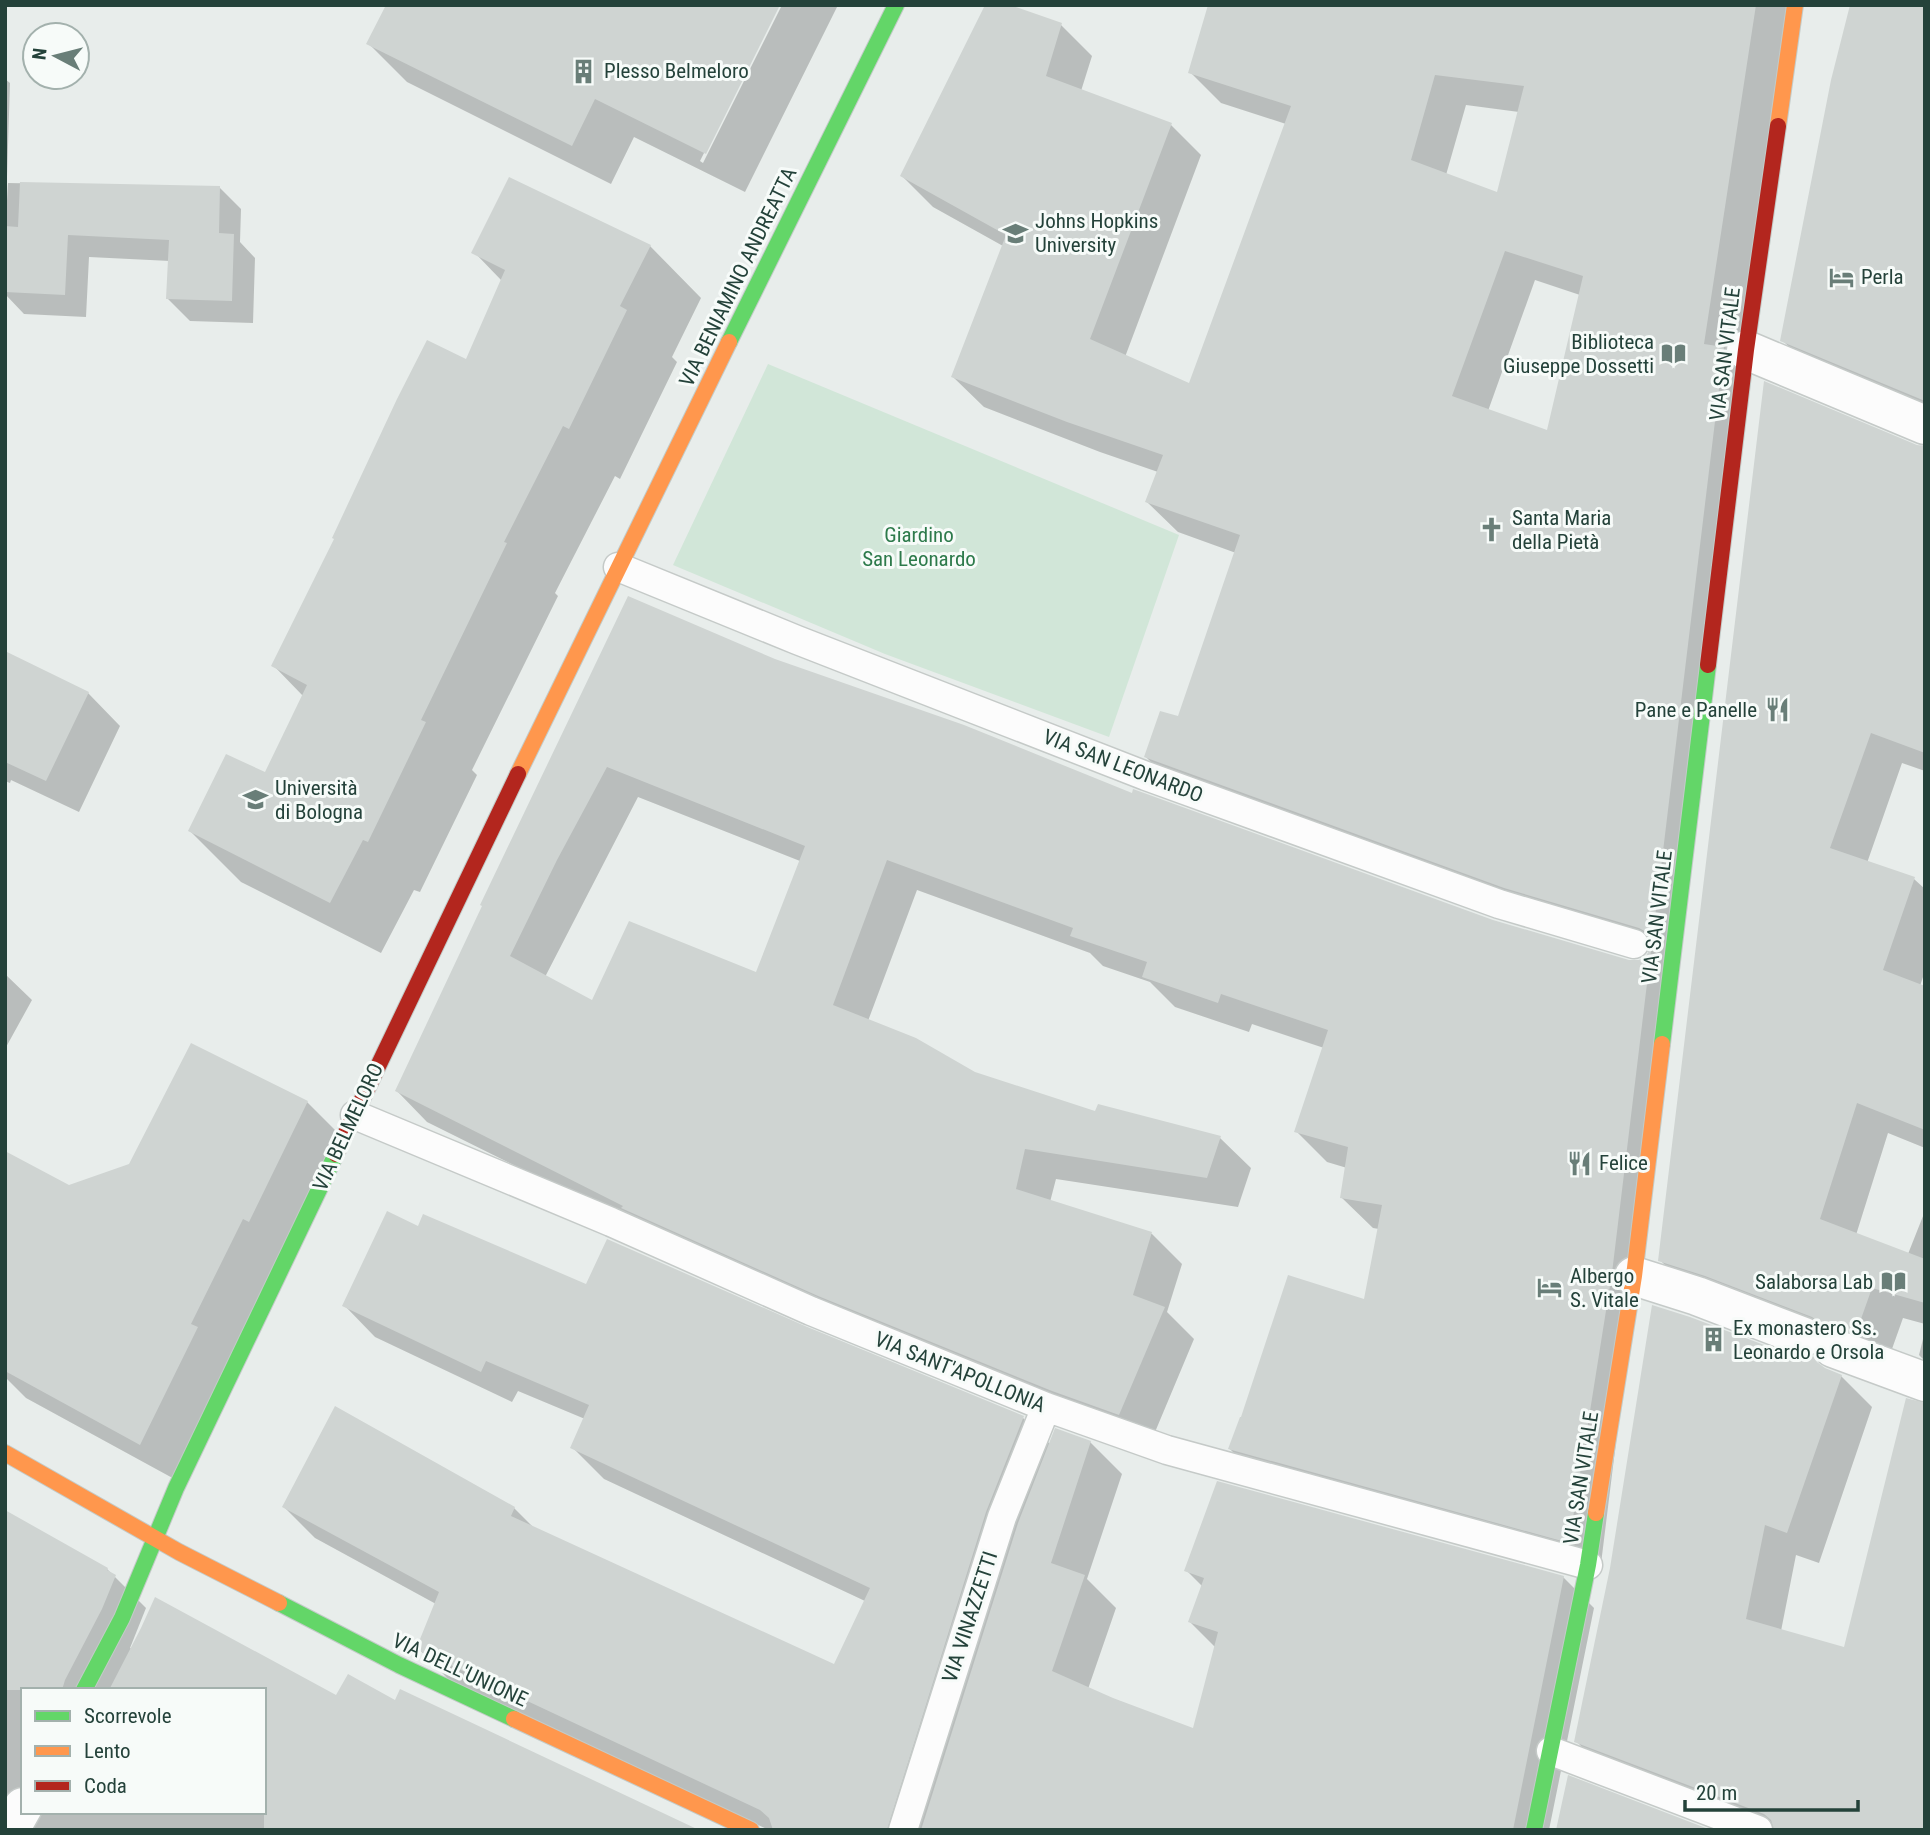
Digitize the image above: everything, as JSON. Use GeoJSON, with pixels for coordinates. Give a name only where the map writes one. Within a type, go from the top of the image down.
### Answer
{"type":"FeatureCollection","features":[{"type":"Feature","properties":{"kind":"street","name":"VIA BENIAMINO ANDREATTA"},"geometry":{"type":"LineString","coordinates":[[618,567],[896,5]]}},
{"type":"Feature","properties":{"kind":"street","name":"VIA SAN VITALE"},"geometry":{"type":"LineString","coordinates":[[1534,1830],[1588,1565],[1634,1276],[1746,349],[1795,5]]}},
{"type":"Feature","properties":{"kind":"street"},"geometry":{"type":"LineString","coordinates":[[1746,349],[1925,425]]}},
{"type":"Feature","properties":{"kind":"street","name":"VIA BELMELORO"},"geometry":{"type":"LineString","coordinates":[[85,1688],[122,1618],[191,1454],[618,567]]}},
{"type":"Feature","properties":{"kind":"street"},"geometry":{"type":"LineString","coordinates":[[1634,1276],[1698,1296],[1925,1382]]}},
{"type":"Feature","properties":{"kind":"street","name":"VIA DELL'UNIONE"},"geometry":{"type":"LineString","coordinates":[[5,1453],[156,1539],[399,1665],[751,1830]]}},
{"type":"Feature","properties":{"kind":"street"},"geometry":{"type":"LineString","coordinates":[[10,1830],[21,1811]]}},
{"type":"Feature","properties":{"kind":"lane","name":"VIA SAN LEONARDO"},"geometry":{"type":"LineString","coordinates":[[618,567],[1146,776],[1499,904],[1634,944]]}},
{"type":"Feature","properties":{"kind":"lane","name":"VIA SANT'APOLLONIA"},"geometry":{"type":"LineString","coordinates":[[355,1115],[611,1222],[811,1311],[1046,1407],[1167,1450],[1588,1565]]}},
{"type":"Feature","properties":{"kind":"lane","name":"VIA VINAZZETTI"},"geometry":{"type":"LineString","coordinates":[[903,1830],[1002,1517],[1046,1407]]}},
{"type":"Feature","properties":{"kind":"lane"},"geometry":{"type":"LineString","coordinates":[[1551,1751],[1758,1830]]}},
{"type":"Feature","properties":{"kind":"green space","name":"Giardino San Leonardo"},"geometry":{"type":"Polygon","coordinates":[[[768,364],[1179,535],[1109,737],[885,654],[673,565],[768,364]]]}},
{"type":"Feature","properties":{"kind":"building","name":"Plesso Belmeloro"},"geometry":{"type":"Polygon","coordinates":[[[386,5],[780,5],[706,154],[595,99],[572,146],[366,44],[386,5]]]}},
{"type":"Feature","properties":{"kind":"building"},"geometry":{"type":"Polygon","coordinates":[[[985,5],[1010,5],[1062,23],[1046,76],[1172,123],[1090,339],[1189,383],[1291,106],[1188,73],[1208,5],[1756,5],[1704,344],[1724,347],[1612,1273],[1569,1543],[1228,1449],[1288,1275],[1364,1299],[1382,1205],[1340,1198],[1348,1147],[1294,1132],[1328,1030],[1221,994],[1218,1003],[1142,977],[1147,962],[1070,936],[1073,928],[887,860],[833,1005],[916,1038],[975,1072],[1095,1111],[1098,1104],[1221,1136],[1207,1178],[1025,1149],[1016,1189],[1152,1232],[1133,1295],[1165,1307],[1119,1415],[1052,1391],[818,1296],[621,1208],[623,1206],[395,1091],[482,906],[480,905],[628,596],[775,659],[964,725],[1132,793],[1133,789],[1493,920],[1629,960],[1639,960],[1646,956],[1650,949],[1650,939],[1646,932],[1639,928],[1504,888],[1144,757],[1160,711],[1178,716],[1240,535],[1145,502],[1163,455],[1067,422],[951,377],[1006,235],[900,176],[985,5]],[[1435,75],[1411,160],[1497,192],[1524,86],[1435,75]],[[1505,251],[1452,396],[1547,430],[1583,276],[1505,251]],[[607,767],[510,956],[592,1000],[629,921],[756,972],[805,846],[607,767]]]}},
{"type":"Feature","properties":{"kind":"building"},"geometry":{"type":"Polygon","coordinates":[[[1850,5],[1925,5],[1925,401],[1780,341],[1831,80],[1850,5]]]}},
{"type":"Feature","properties":{"kind":"building"},"geometry":{"type":"Polygon","coordinates":[[[509,177],[651,245],[620,306],[627,310],[569,429],[563,426],[504,542],[507,543],[421,720],[426,722],[368,842],[363,840],[330,903],[188,831],[226,754],[265,772],[307,685],[271,666],[427,340],[466,359],[505,270],[471,253],[509,177]]]}},
{"type":"Feature","properties":{"kind":"building"},"geometry":{"type":"Polygon","coordinates":[[[20,182],[220,186],[219,233],[234,234],[232,301],[166,299],[169,240],[68,235],[65,295],[5,292],[5,226],[18,227],[20,182]]]}},
{"type":"Feature","properties":{"kind":"building"},"geometry":{"type":"Polygon","coordinates":[[[1764,381],[1925,446],[1925,753],[1871,733],[1830,848],[1915,877],[1883,970],[1925,986],[1925,1130],[1857,1103],[1820,1219],[1925,1259],[1925,1303],[1872,1288],[1856,1333],[1840,1327],[1830,1326],[1824,1329],[1812,1317],[1658,1261],[1764,381]]]}},
{"type":"Feature","properties":{"kind":"building"},"geometry":{"type":"Polygon","coordinates":[[[5,651],[89,692],[46,781],[5,762],[5,651]]]}},
{"type":"Feature","properties":{"kind":"building"},"geometry":{"type":"Polygon","coordinates":[[[191,1043],[308,1101],[249,1222],[243,1219],[191,1324],[198,1327],[140,1445],[5,1371],[5,1151],[69,1185],[129,1164],[191,1043]]]}},
{"type":"Feature","properties":{"kind":"building"},"geometry":{"type":"Polygon","coordinates":[[[387,1211],[418,1226],[423,1214],[586,1284],[607,1239],[805,1326],[1024,1416],[986,1512],[887,1830],[773,1830],[769,1818],[760,1810],[416,1649],[439,1592],[282,1507],[335,1406],[515,1507],[511,1516],[834,1664],[870,1588],[570,1448],[589,1405],[486,1361],[481,1372],[342,1306],[387,1211]]]}},
{"type":"Feature","properties":{"kind":"building"},"geometry":{"type":"Polygon","coordinates":[[[1652,1305],[1796,1357],[1807,1359],[1813,1356],[1825,1368],[1842,1375],[1787,1533],[1765,1525],[1746,1619],[1844,1647],[1906,1398],[1925,1403],[1925,1830],[1774,1830],[1771,1820],[1764,1814],[1574,1742],[1610,1568],[1652,1305]]]}},
{"type":"Feature","properties":{"kind":"building"},"geometry":{"type":"Polygon","coordinates":[[[1055,1428],[1091,1441],[1051,1563],[1085,1575],[1052,1671],[1113,1698],[1193,1728],[1218,1632],[1188,1622],[1204,1578],[1184,1571],[1217,1481],[1564,1576],[1513,1830],[921,1830],[1018,1523],[1055,1428]]]}},
{"type":"Feature","properties":{"kind":"building"},"geometry":{"type":"Polygon","coordinates":[[[5,1510],[116,1575],[63,1688],[5,1690],[5,1510]]]}},
{"type":"Feature","properties":{"kind":"building"},"geometry":{"type":"Polygon","coordinates":[[[155,1597],[336,1695],[348,1674],[395,1700],[400,1689],[699,1830],[264,1830],[266,1688],[110,1688],[155,1597]]]}},
{"type":"Feature","properties":{"kind":"building"},"geometry":{"type":"Polygon","coordinates":[[[1568,1775],[1711,1830],[1556,1830],[1568,1775]]]}},
{"type":"Feature","properties":{"kind":"traffic: fast"},"geometry":{"type":"LineString","coordinates":[[729,342],[896,5]]}},
{"type":"Feature","properties":{"kind":"traffic: fast"},"geometry":{"type":"LineString","coordinates":[[1662,1044],[1708,665]]}},
{"type":"Feature","properties":{"kind":"traffic: fast"},"geometry":{"type":"LineString","coordinates":[[85,1688],[122,1618],[176,1488],[336,1154]]}},
{"type":"Feature","properties":{"kind":"traffic: fast"},"geometry":{"type":"LineString","coordinates":[[1534,1830],[1588,1565],[1596,1513]]}},
{"type":"Feature","properties":{"kind":"traffic: fast"},"geometry":{"type":"LineString","coordinates":[[279,1603],[399,1665],[514,1719]]}},
{"type":"Feature","properties":{"kind":"traffic: slow"},"geometry":{"type":"LineString","coordinates":[[1778,126],[1795,5]]}},
{"type":"Feature","properties":{"kind":"traffic: slow"},"geometry":{"type":"LineString","coordinates":[[518,774],[729,342]]}},
{"type":"Feature","properties":{"kind":"traffic: slow"},"geometry":{"type":"LineString","coordinates":[[1596,1513],[1634,1276],[1662,1044]]}},
{"type":"Feature","properties":{"kind":"traffic: slow"},"geometry":{"type":"LineString","coordinates":[[5,1453],[179,1552],[279,1603]]}},
{"type":"Feature","properties":{"kind":"traffic: slow"},"geometry":{"type":"LineString","coordinates":[[514,1719],[751,1830]]}},
{"type":"Feature","properties":{"kind":"traffic: jam"},"geometry":{"type":"LineString","coordinates":[[1708,665],[1746,350],[1778,126]]}},
{"type":"Feature","properties":{"kind":"traffic: jam"},"geometry":{"type":"LineString","coordinates":[[336,1154],[518,774]]}},
{"type":"Feature","properties":{"kind":"place","name":"Plesso Belmeloro"},"geometry":{"type":"Point","coordinates":[584,71]}},
{"type":"Feature","properties":{"kind":"place","name":"Johns Hopkins University"},"geometry":{"type":"Point","coordinates":[1015,233]}},
{"type":"Feature","properties":{"kind":"place","name":"Perla"},"geometry":{"type":"Point","coordinates":[1841,277]}},
{"type":"Feature","properties":{"kind":"place","name":"Biblioteca Giuseppe Dossetti"},"geometry":{"type":"Point","coordinates":[1674,354]}},
{"type":"Feature","properties":{"kind":"place","name":"Santa Maria della Pietà"},"geometry":{"type":"Point","coordinates":[1492,530]}},
{"type":"Feature","properties":{"kind":"place","name":"Pane e Panelle"},"geometry":{"type":"Point","coordinates":[1777,710]}},
{"type":"Feature","properties":{"kind":"place","name":"Università di Bologna"},"geometry":{"type":"Point","coordinates":[255,800]}},
{"type":"Feature","properties":{"kind":"place","name":"Felice"},"geometry":{"type":"Point","coordinates":[1579,1163]}},
{"type":"Feature","properties":{"kind":"place","name":"Salaborsa Lab"},"geometry":{"type":"Point","coordinates":[1893,1282]}},
{"type":"Feature","properties":{"kind":"place","name":"Albergo S. Vitale"},"geometry":{"type":"Point","coordinates":[1550,1288]}},
{"type":"Feature","properties":{"kind":"place","name":"Ex monastero Ss. Leonardo e Orsola"},"geometry":{"type":"Point","coordinates":[1713,1340]}}]}
